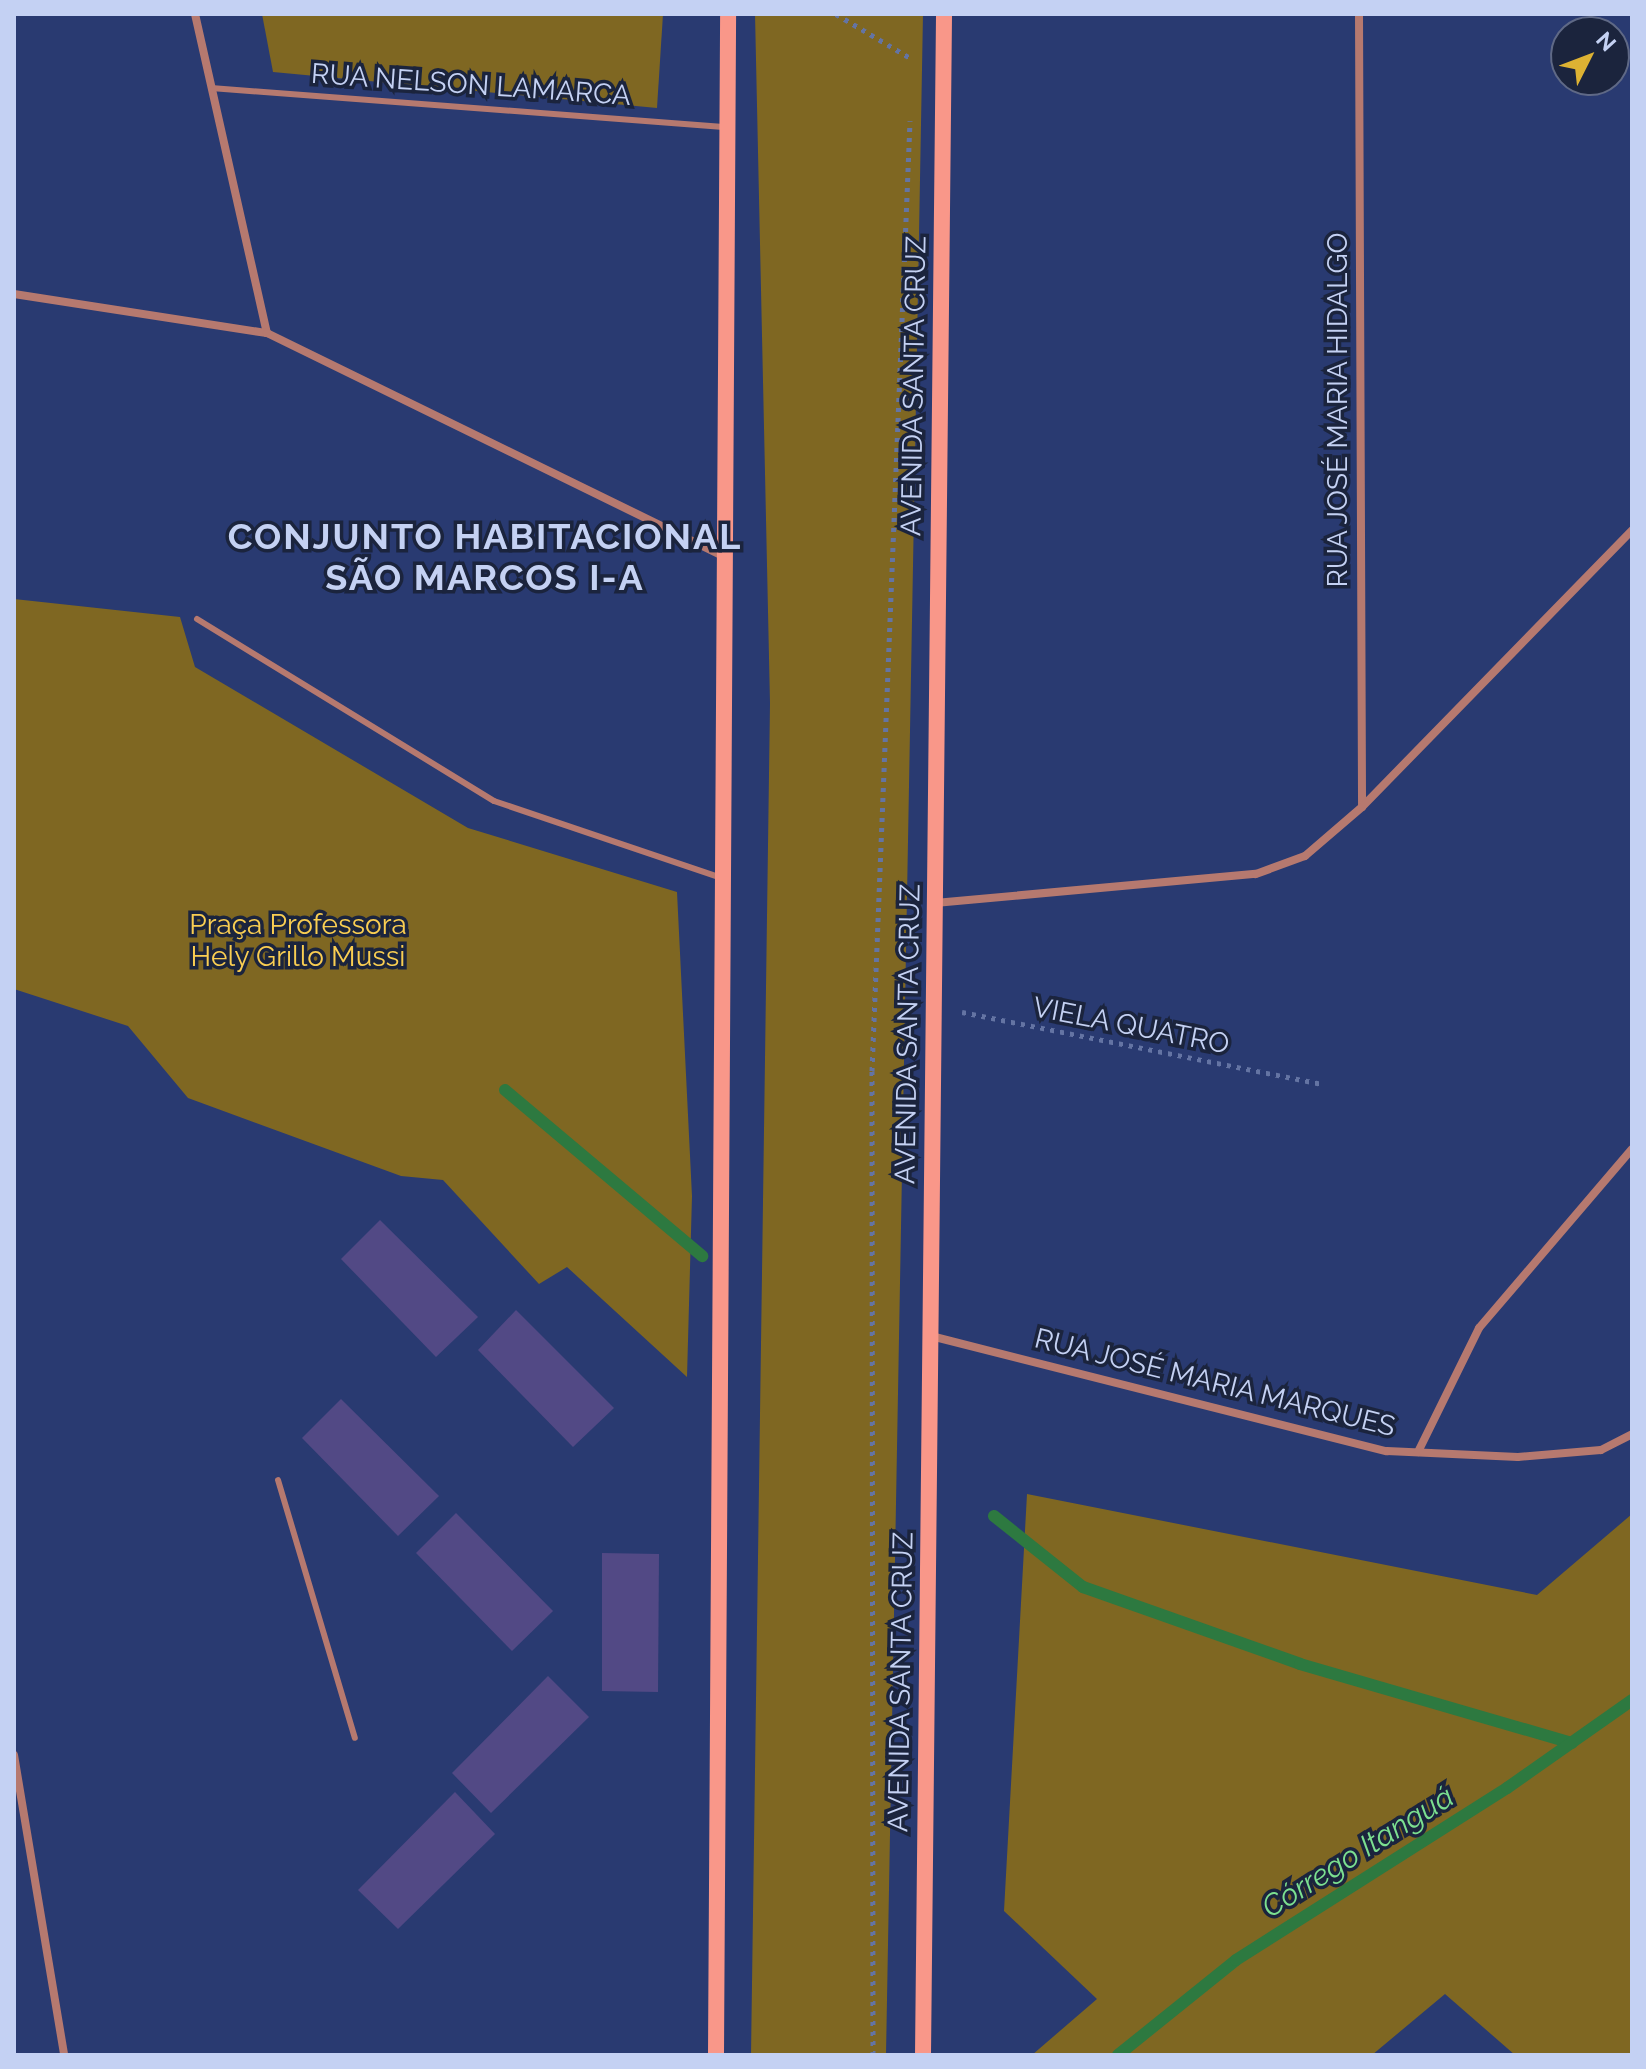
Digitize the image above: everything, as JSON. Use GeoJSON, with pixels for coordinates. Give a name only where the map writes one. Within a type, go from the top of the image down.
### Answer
{"type":"FeatureCollection","features":[{"type":"Feature","properties":{"kind":"main road"},"geometry":{"type":"LineString","coordinates":[[716,2055],[728,14]]}},
{"type":"Feature","properties":{"kind":"main road","name":"AVENIDA SANTA CRUZ"},"geometry":{"type":"LineString","coordinates":[[923,2055],[944,14]]}},
{"type":"Feature","properties":{"kind":"street"},"geometry":{"type":"LineString","coordinates":[[195,14],[267,333]]}},
{"type":"Feature","properties":{"kind":"street","name":"RUA JOSÉ MARIA HIDALGO"},"geometry":{"type":"LineString","coordinates":[[1359,14],[1362,807]]}},
{"type":"Feature","properties":{"kind":"street"},"geometry":{"type":"LineString","coordinates":[[14,294],[267,333],[725,557]]}},
{"type":"Feature","properties":{"kind":"street"},"geometry":{"type":"LineString","coordinates":[[935,903],[1256,874],[1305,856],[1362,807],[1632,530]]}},
{"type":"Feature","properties":{"kind":"street"},"geometry":{"type":"LineString","coordinates":[[1418,1452],[1479,1328],[1632,1149]]}},
{"type":"Feature","properties":{"kind":"street","name":"RUA JOSÉ MARIA MARQUES"},"geometry":{"type":"LineString","coordinates":[[931,1336],[1387,1451],[1518,1457],[1601,1450],[1632,1434]]}},
{"type":"Feature","properties":{"kind":"street"},"geometry":{"type":"LineString","coordinates":[[14,1755],[64,2055]]}},
{"type":"Feature","properties":{"kind":"lane","name":"RUA NELSON LAMARCA"},"geometry":{"type":"LineString","coordinates":[[211,88],[727,127]]}},
{"type":"Feature","properties":{"kind":"lane"},"geometry":{"type":"LineString","coordinates":[[197,619],[494,801],[723,879]]}},
{"type":"Feature","properties":{"kind":"lane"},"geometry":{"type":"LineString","coordinates":[[278,1480],[355,1738]]}},
{"type":"Feature","properties":{"kind":"path"},"geometry":{"type":"LineString","coordinates":[[836,14],[912,57],[912,73]]}},
{"type":"Feature","properties":{"kind":"path"},"geometry":{"type":"LineString","coordinates":[[873,2055],[872,1071],[911,105]]}},
{"type":"Feature","properties":{"kind":"path","name":"VIELA QUATRO"},"geometry":{"type":"LineString","coordinates":[[933,1007],[1321,1084]]}},
{"type":"Feature","properties":{"kind":"green space"},"geometry":{"type":"Polygon","coordinates":[[[262,14],[663,14],[657,108],[273,72],[262,14]]]}},
{"type":"Feature","properties":{"kind":"green space"},"geometry":{"type":"Polygon","coordinates":[[[755,14],[923,14],[886,2055],[751,2055],[770,703],[755,14]]]}},
{"type":"Feature","properties":{"kind":"green space","name":"Praça Professora Hely Grillo Mussi"},"geometry":{"type":"Polygon","coordinates":[[[14,599],[180,617],[195,667],[468,828],[677,892],[692,1196],[687,1377],[567,1267],[539,1284],[443,1180],[401,1176],[188,1098],[128,1026],[14,989],[14,599]]]}},
{"type":"Feature","properties":{"kind":"green space"},"geometry":{"type":"Polygon","coordinates":[[[1027,1494],[1537,1595],[1632,1514],[1632,2055],[1515,2055],[1445,1994],[1372,2055],[1032,2055],[1097,1999],[1004,1911],[1027,1494]]]}},
{"type":"Feature","properties":{"kind":"building"},"geometry":{"type":"Polygon","coordinates":[[[380,1220],[478,1317],[436,1357],[341,1259],[380,1220]]]}},
{"type":"Feature","properties":{"kind":"building"},"geometry":{"type":"Polygon","coordinates":[[[516,1310],[614,1408],[573,1447],[478,1350],[516,1310]]]}},
{"type":"Feature","properties":{"kind":"building"},"geometry":{"type":"Polygon","coordinates":[[[341,1399],[439,1496],[398,1536],[302,1438],[341,1399]]]}},
{"type":"Feature","properties":{"kind":"building"},"geometry":{"type":"Polygon","coordinates":[[[456,1513],[553,1611],[512,1651],[416,1553],[456,1513]]]}},
{"type":"Feature","properties":{"kind":"building"},"geometry":{"type":"Polygon","coordinates":[[[602,1553],[659,1554],[658,1692],[602,1691],[602,1553]]]}},
{"type":"Feature","properties":{"kind":"building"},"geometry":{"type":"Polygon","coordinates":[[[548,1676],[589,1717],[491,1813],[452,1773],[548,1676]]]}},
{"type":"Feature","properties":{"kind":"building"},"geometry":{"type":"Polygon","coordinates":[[[455,1792],[495,1834],[398,1929],[358,1890],[455,1792]]]}},
{"type":"Feature","properties":{"kind":"waterway"},"geometry":{"type":"LineString","coordinates":[[505,1090],[702,1256]]}},
{"type":"Feature","properties":{"kind":"waterway"},"geometry":{"type":"LineString","coordinates":[[994,1516],[1083,1587],[1300,1664],[1572,1743]]}},
{"type":"Feature","properties":{"kind":"waterway","name":"Córrego Itanguá"},"geometry":{"type":"LineString","coordinates":[[1118,2055],[1236,1960],[1507,1788],[1632,1700]]}},
{"type":"Feature","properties":{"kind":"district","name":"CONJUNTO HABITACIONAL SÃO MARCOS I-A"},"geometry":{"type":"Point","coordinates":[485,556]}}]}
